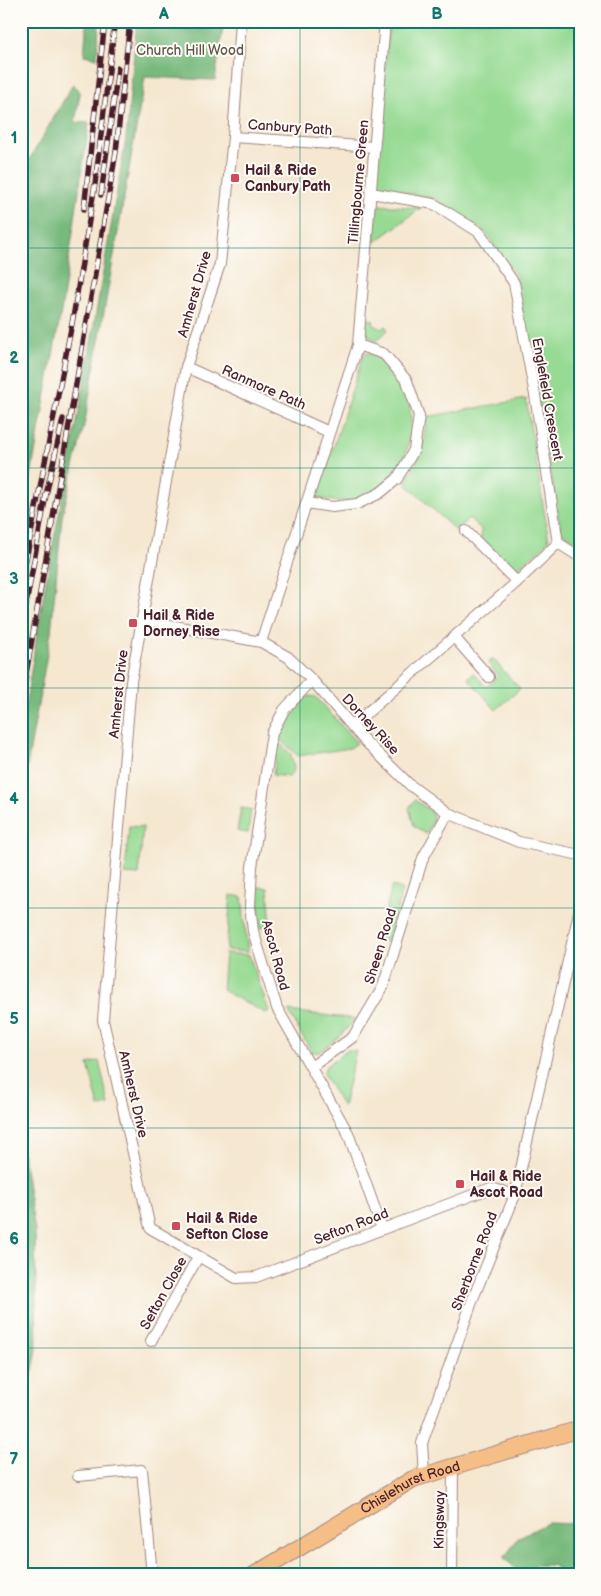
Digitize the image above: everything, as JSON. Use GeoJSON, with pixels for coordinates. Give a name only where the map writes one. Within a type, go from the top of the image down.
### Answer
{"type":"FeatureCollection","features":[{"type":"Feature","properties":{"kind":"main road","name":"Chislehurst Road"},"geometry":{"type":"LineString","coordinates":[[254,1575],[413,1479],[580,1429]]}},
{"type":"Feature","properties":{"kind":"street","name":"Amherst Drive"},"geometry":{"type":"LineString","coordinates":[[198,1257],[150,1228],[103,1020],[131,682],[186,367],[220,264],[233,137],[241,21]]}},
{"type":"Feature","properties":{"kind":"street","name":"Tillingbourne Green"},"geometry":{"type":"LineString","coordinates":[[261,642],[358,345],[385,21]]}},
{"type":"Feature","properties":{"kind":"street","name":"Canbury Path"},"geometry":{"type":"LineString","coordinates":[[233,137],[374,148]]}},
{"type":"Feature","properties":{"kind":"street","name":"Englefield Crescent"},"geometry":{"type":"LineString","coordinates":[[371,193],[434,204],[479,232],[514,282],[535,395],[558,543]]}},
{"type":"Feature","properties":{"kind":"street"},"geometry":{"type":"LineString","coordinates":[[306,504],[332,506],[357,504],[380,494],[398,479],[414,450],[419,416],[408,381],[384,354],[358,345]]}},
{"type":"Feature","properties":{"kind":"street","name":"Ranmore Path"},"geometry":{"type":"LineString","coordinates":[[186,367],[330,432]]}},
{"type":"Feature","properties":{"kind":"street"},"geometry":{"type":"LineString","coordinates":[[466,531],[517,582]]}},
{"type":"Feature","properties":{"kind":"street"},"geometry":{"type":"LineString","coordinates":[[352,726],[517,582],[558,543],[580,556]]}},
{"type":"Feature","properties":{"kind":"street","name":"Dorney Rise"},"geometry":{"type":"LineString","coordinates":[[142,620],[261,642],[288,657],[312,680],[352,726],[410,785],[448,813],[519,842],[580,855]]}},
{"type":"Feature","properties":{"kind":"street"},"geometry":{"type":"LineString","coordinates":[[454,637],[489,677]]}},
{"type":"Feature","properties":{"kind":"street","name":"Ascot Road"},"geometry":{"type":"LineString","coordinates":[[312,680],[284,710],[272,733],[252,867],[250,906],[259,954],[277,1008],[348,1133],[382,1229]]}},
{"type":"Feature","properties":{"kind":"street","name":"Sheen Road"},"geometry":{"type":"LineString","coordinates":[[311,1067],[353,1037],[383,988],[423,858],[448,813]]}},
{"type":"Feature","properties":{"kind":"street","name":"Sherborne Road"},"geometry":{"type":"LineString","coordinates":[[424,1476],[422,1443],[474,1296],[515,1195],[580,908]]}},
{"type":"Feature","properties":{"kind":"street","name":"Sefton Road"},"geometry":{"type":"LineString","coordinates":[[198,1257],[236,1278],[256,1277],[490,1188],[515,1195]]}},
{"type":"Feature","properties":{"kind":"street","name":"Sefton Close"},"geometry":{"type":"LineString","coordinates":[[151,1342],[198,1257]]}},
{"type":"Feature","properties":{"kind":"street","name":"Kingsway"},"geometry":{"type":"LineString","coordinates":[[452,1575],[453,1466]]}},
{"type":"Feature","properties":{"kind":"street"},"geometry":{"type":"LineString","coordinates":[[78,1476],[142,1470],[152,1575]]}},
{"type":"Feature","properties":{"kind":"green space"},"geometry":{"type":"Polygon","coordinates":[[[87,21],[99,21],[97,58],[84,55],[87,21]]]}},
{"type":"Feature","properties":{"kind":"green space","name":"Church Hill Wood"},"geometry":{"type":"Polygon","coordinates":[[[137,21],[224,21],[215,80],[145,77],[85,421],[62,517],[51,632],[21,800],[21,732],[45,586],[81,401],[126,138],[137,21]]]}},
{"type":"Feature","properties":{"kind":"green space"},"geometry":{"type":"Polygon","coordinates":[[[389,21],[580,21],[580,543],[561,532],[517,277],[484,231],[435,199],[375,186],[389,21]]]}},
{"type":"Feature","properties":{"kind":"green space"},"geometry":{"type":"Polygon","coordinates":[[[73,84],[80,93],[75,122],[89,123],[62,306],[21,529],[21,445],[30,392],[25,336],[21,331],[21,174],[73,84]]]}},
{"type":"Feature","properties":{"kind":"green space"},"geometry":{"type":"Polygon","coordinates":[[[377,205],[421,208],[374,243],[377,205]]]}},
{"type":"Feature","properties":{"kind":"green space"},"geometry":{"type":"Polygon","coordinates":[[[366,319],[373,320],[374,325],[382,329],[385,326],[388,330],[377,341],[365,334],[366,319]]]}},
{"type":"Feature","properties":{"kind":"green space"},"geometry":{"type":"Polygon","coordinates":[[[364,353],[369,353],[385,362],[395,373],[405,391],[410,410],[411,429],[407,448],[400,466],[388,481],[372,492],[348,501],[317,498],[364,353]]]}},
{"type":"Feature","properties":{"kind":"green space"},"geometry":{"type":"Polygon","coordinates":[[[526,399],[549,541],[514,572],[481,541],[481,529],[469,518],[456,531],[405,483],[420,452],[426,417],[526,399]]]}},
{"type":"Feature","properties":{"kind":"green space"},"geometry":{"type":"Polygon","coordinates":[[[493,659],[520,689],[496,710],[468,678],[474,673],[486,687],[498,676],[488,663],[493,659]]]}},
{"type":"Feature","properties":{"kind":"green space"},"geometry":{"type":"Polygon","coordinates":[[[308,696],[316,697],[357,743],[350,748],[298,756],[279,738],[290,714],[308,696]]]}},
{"type":"Feature","properties":{"kind":"green space"},"geometry":{"type":"Polygon","coordinates":[[[278,742],[291,754],[294,769],[289,777],[273,775],[278,742]]]}},
{"type":"Feature","properties":{"kind":"green space"},"geometry":{"type":"Polygon","coordinates":[[[415,800],[432,812],[433,821],[426,834],[414,826],[409,808],[415,800]]]}},
{"type":"Feature","properties":{"kind":"green space"},"geometry":{"type":"Polygon","coordinates":[[[241,808],[251,810],[248,833],[237,831],[241,808]]]}},
{"type":"Feature","properties":{"kind":"green space"},"geometry":{"type":"Polygon","coordinates":[[[129,826],[143,827],[139,875],[125,874],[129,826]]]}},
{"type":"Feature","properties":{"kind":"green space"},"geometry":{"type":"Polygon","coordinates":[[[392,886],[402,889],[389,942],[378,940],[392,886]]]}},
{"type":"Feature","properties":{"kind":"green space"},"geometry":{"type":"Polygon","coordinates":[[[258,887],[268,888],[271,927],[260,928],[258,887]]]}},
{"type":"Feature","properties":{"kind":"green space"},"geometry":{"type":"Polygon","coordinates":[[[231,895],[242,897],[248,952],[226,950],[231,895]]]}},
{"type":"Feature","properties":{"kind":"green space"},"geometry":{"type":"Polygon","coordinates":[[[225,953],[249,955],[269,1011],[265,1013],[222,990],[225,953]]]}},
{"type":"Feature","properties":{"kind":"green space"},"geometry":{"type":"Polygon","coordinates":[[[288,1011],[356,1019],[339,1037],[318,1053],[311,1051],[288,1011]]]}},
{"type":"Feature","properties":{"kind":"green space"},"geometry":{"type":"Polygon","coordinates":[[[348,1050],[356,1051],[343,1107],[323,1074],[326,1066],[348,1050]]]}},
{"type":"Feature","properties":{"kind":"green space"},"geometry":{"type":"Polygon","coordinates":[[[99,1061],[109,1105],[99,1107],[88,1064],[99,1061]]]}},
{"type":"Feature","properties":{"kind":"green space"},"geometry":{"type":"Polygon","coordinates":[[[21,1144],[35,1231],[37,1349],[21,1432],[21,1144]]]}},
{"type":"Feature","properties":{"kind":"green space"},"geometry":{"type":"Polygon","coordinates":[[[548,1523],[580,1524],[580,1575],[565,1575],[553,1565],[535,1565],[517,1570],[504,1558],[519,1537],[548,1523]]]}},
{"type":"Feature","properties":{"kind":"railway"},"geometry":{"type":"LineString","coordinates":[[84,209],[105,21]]}},
{"type":"Feature","properties":{"kind":"railway"},"geometry":{"type":"LineString","coordinates":[[21,585],[73,318],[95,184],[115,21]]}},
{"type":"Feature","properties":{"kind":"railway"},"geometry":{"type":"LineString","coordinates":[[21,703],[116,152],[130,21]]}},
{"type":"Feature","properties":{"kind":"railway"},"geometry":{"type":"LineString","coordinates":[[101,195],[118,68]]}},
{"type":"Feature","properties":{"kind":"railway"},"geometry":{"type":"LineString","coordinates":[[21,632],[46,495],[63,419]]}},
{"type":"Feature","properties":{"kind":"place","name":"Hail & Ride Canbury Path"},"geometry":{"type":"Point","coordinates":[235,178]}},
{"type":"Feature","properties":{"kind":"place","name":"Hail & Ride Dorney Rise"},"geometry":{"type":"Point","coordinates":[133,623]}},
{"type":"Feature","properties":{"kind":"place","name":"Hail & Ride Ascot Road"},"geometry":{"type":"Point","coordinates":[460,1184]}},
{"type":"Feature","properties":{"kind":"place","name":"Hail & Ride Sefton Close"},"geometry":{"type":"Point","coordinates":[176,1226]}}]}
